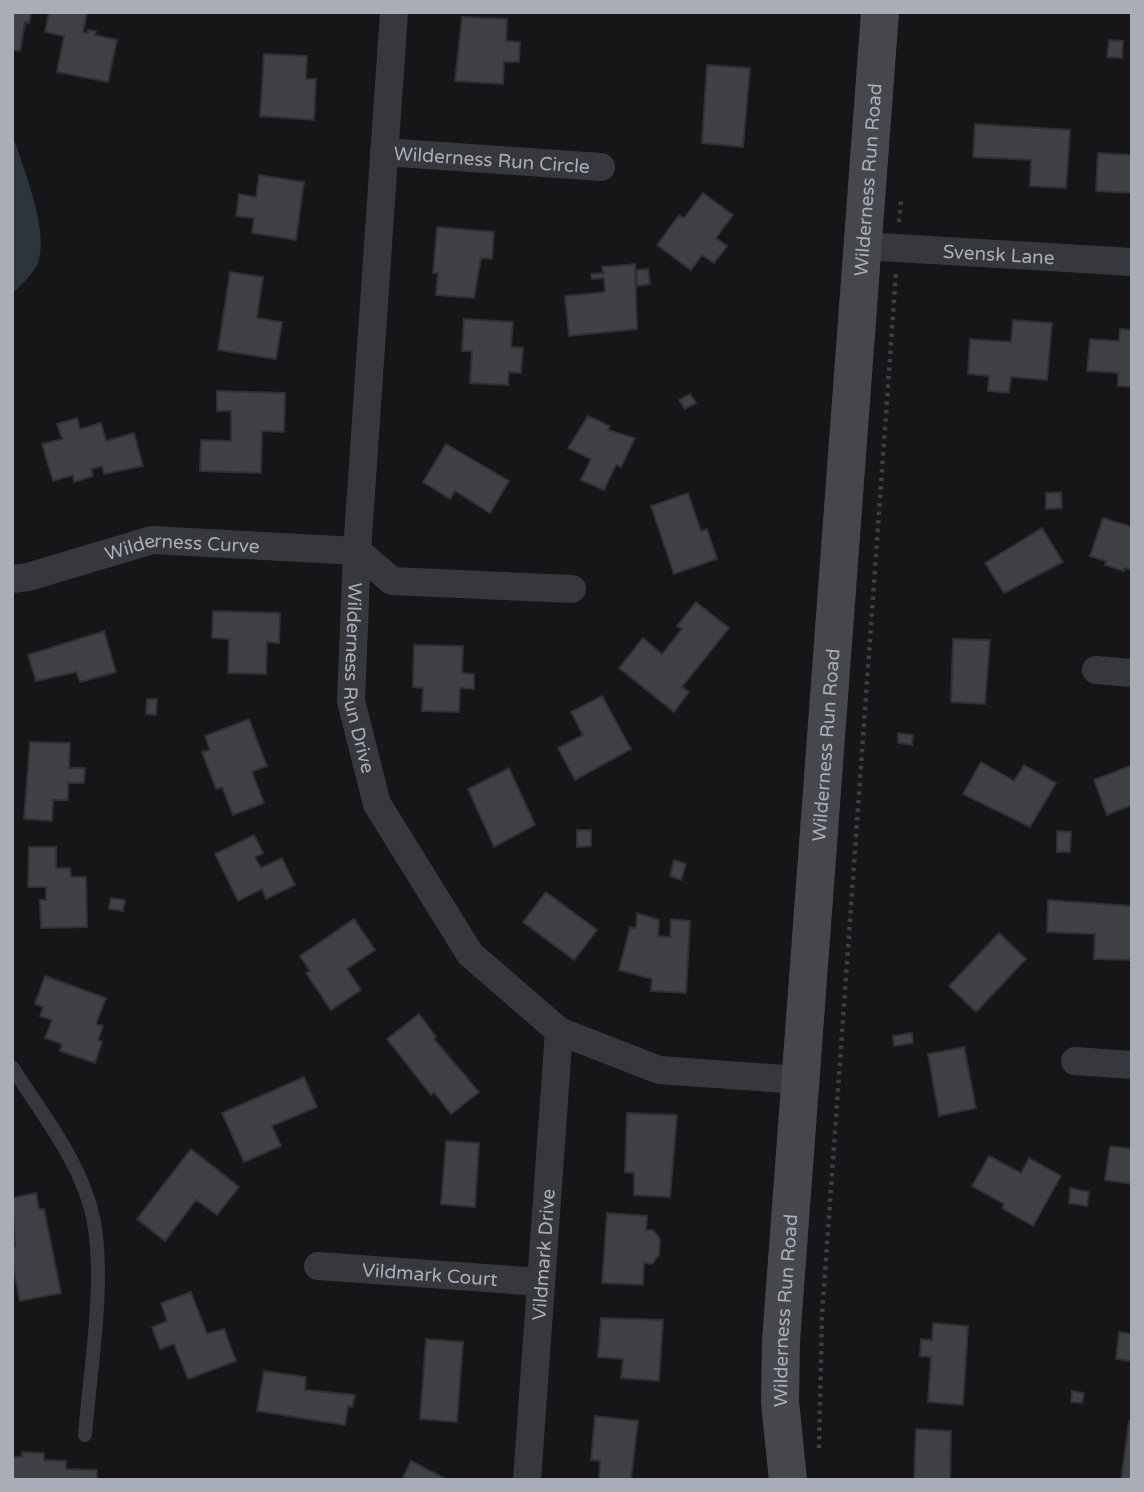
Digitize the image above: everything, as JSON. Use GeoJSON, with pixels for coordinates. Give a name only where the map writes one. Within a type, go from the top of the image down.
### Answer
{"type":"FeatureCollection","features":[{"type":"Feature","properties":{"kind":"street","name":"Wilderness Run Drive"},"geometry":{"type":"LineString","coordinates":[[394,12],[357,551],[351,701],[377,804],[470,954],[559,1031],[659,1070],[799,1080]]}},
{"type":"Feature","properties":{"kind":"street","name":"Wilderness Run Road"},"geometry":{"type":"LineString","coordinates":[[788,1480],[780,1402],[781,1341],[799,1080],[881,247],[880,12]]}},
{"type":"Feature","properties":{"kind":"street","name":"Wilderness Run Circle"},"geometry":{"type":"LineString","coordinates":[[384,152],[601,167]]}},
{"type":"Feature","properties":{"kind":"street","name":"Svensk Lane"},"geometry":{"type":"LineString","coordinates":[[881,247],[1132,262]]}},
{"type":"Feature","properties":{"kind":"street","name":"Wilderness Curve"},"geometry":{"type":"LineString","coordinates":[[12,579],[28,578],[152,540],[357,551]]}},
{"type":"Feature","properties":{"kind":"street"},"geometry":{"type":"LineString","coordinates":[[357,551],[392,581],[572,589]]}},
{"type":"Feature","properties":{"kind":"street"},"geometry":{"type":"LineString","coordinates":[[1096,670],[1132,673]]}},
{"type":"Feature","properties":{"kind":"street","name":"Vildmark Drive"},"geometry":{"type":"LineString","coordinates":[[527,1480],[559,1031]]}},
{"type":"Feature","properties":{"kind":"street"},"geometry":{"type":"LineString","coordinates":[[1075,1061],[1132,1065]]}},
{"type":"Feature","properties":{"kind":"street","name":"Vildmark Court"},"geometry":{"type":"LineString","coordinates":[[318,1266],[540,1282]]}},
{"type":"Feature","properties":{"kind":"lane"},"geometry":{"type":"LineString","coordinates":[[12,1067],[71,1159],[93,1217],[97,1275],[85,1435]]}},
{"type":"Feature","properties":{"kind":"path"},"geometry":{"type":"LineString","coordinates":[[820,1461],[822,1315],[881,247],[901,192]]}},
{"type":"Feature","properties":{"kind":"shaded area"},"geometry":{"type":"Polygon","coordinates":[[[12,133],[34,199],[40,251],[37,265],[12,294],[12,133]]]}},
{"type":"Feature","properties":{"kind":"building"},"geometry":{"type":"Polygon","coordinates":[[[12,12],[31,12],[29,23],[25,22],[20,51],[12,50],[12,12]]]}},
{"type":"Feature","properties":{"kind":"building"},"geometry":{"type":"Polygon","coordinates":[[[49,12],[87,12],[83,32],[96,31],[95,35],[117,40],[108,82],[57,72],[64,36],[45,32],[49,12]]]}},
{"type":"Feature","properties":{"kind":"building"},"geometry":{"type":"Polygon","coordinates":[[[462,17],[507,19],[506,41],[520,42],[519,62],[504,62],[503,84],[455,81],[462,17]]]}},
{"type":"Feature","properties":{"kind":"building"},"geometry":{"type":"Polygon","coordinates":[[[1109,40],[1123,41],[1122,58],[1107,57],[1109,40]]]}},
{"type":"Feature","properties":{"kind":"building"},"geometry":{"type":"Polygon","coordinates":[[[264,54],[307,56],[306,79],[316,79],[314,120],[260,116],[264,54]]]}},
{"type":"Feature","properties":{"kind":"building"},"geometry":{"type":"Polygon","coordinates":[[[707,65],[750,68],[743,147],[702,143],[707,65]]]}},
{"type":"Feature","properties":{"kind":"building"},"geometry":{"type":"Polygon","coordinates":[[[975,124],[1070,130],[1066,188],[1030,186],[1031,160],[973,157],[975,124]]]}},
{"type":"Feature","properties":{"kind":"building"},"geometry":{"type":"Polygon","coordinates":[[[1098,153],[1132,155],[1132,193],[1096,191],[1098,153]]]}},
{"type":"Feature","properties":{"kind":"building"},"geometry":{"type":"Polygon","coordinates":[[[259,175],[304,182],[296,240],[252,233],[254,218],[236,216],[239,194],[256,197],[259,175]]]}},
{"type":"Feature","properties":{"kind":"building"},"geometry":{"type":"Polygon","coordinates":[[[703,193],[733,215],[716,238],[727,246],[714,263],[702,255],[691,270],[657,245],[679,215],[684,218],[703,193]]]}},
{"type":"Feature","properties":{"kind":"building"},"geometry":{"type":"Polygon","coordinates":[[[437,227],[494,232],[492,259],[481,258],[474,298],[436,295],[438,273],[433,273],[437,227]]]}},
{"type":"Feature","properties":{"kind":"building"},"geometry":{"type":"Polygon","coordinates":[[[635,264],[637,329],[569,336],[565,296],[605,292],[604,278],[592,279],[591,274],[603,273],[602,267],[635,264]]]}},
{"type":"Feature","properties":{"kind":"building"},"geometry":{"type":"Polygon","coordinates":[[[648,269],[650,284],[637,286],[636,270],[648,269]]]}},
{"type":"Feature","properties":{"kind":"building"},"geometry":{"type":"Polygon","coordinates":[[[230,272],[263,277],[257,318],[282,322],[276,359],[218,350],[230,272]]]}},
{"type":"Feature","properties":{"kind":"building"},"geometry":{"type":"Polygon","coordinates":[[[464,319],[513,322],[511,347],[523,348],[521,373],[509,372],[508,385],[470,383],[472,351],[462,351],[464,319]]]}},
{"type":"Feature","properties":{"kind":"building"},"geometry":{"type":"Polygon","coordinates":[[[1013,320],[1052,323],[1047,380],[1011,377],[1009,393],[988,391],[989,376],[968,374],[970,339],[1011,342],[1013,320]]]}},
{"type":"Feature","properties":{"kind":"building"},"geometry":{"type":"Polygon","coordinates":[[[1120,329],[1132,330],[1132,387],[1118,386],[1118,373],[1087,371],[1090,339],[1119,341],[1120,329]]]}},
{"type":"Feature","properties":{"kind":"building"},"geometry":{"type":"Polygon","coordinates":[[[217,391],[285,393],[284,432],[262,431],[261,473],[200,471],[201,440],[231,441],[231,411],[217,411],[217,391]]]}},
{"type":"Feature","properties":{"kind":"building"},"geometry":{"type":"Polygon","coordinates":[[[690,394],[696,403],[685,409],[679,400],[690,394]]]}},
{"type":"Feature","properties":{"kind":"building"},"geometry":{"type":"Polygon","coordinates":[[[588,416],[610,426],[608,430],[635,438],[621,467],[616,465],[604,490],[581,480],[591,459],[568,448],[588,416]]]}},
{"type":"Feature","properties":{"kind":"building"},"geometry":{"type":"Polygon","coordinates":[[[77,418],[80,429],[101,423],[106,441],[134,433],[143,466],[104,474],[102,466],[91,469],[93,476],[74,482],[73,475],[53,481],[42,444],[62,439],[57,424],[77,418]]]}},
{"type":"Feature","properties":{"kind":"building"},"geometry":{"type":"Polygon","coordinates":[[[446,444],[509,481],[490,513],[455,491],[450,499],[423,482],[446,444]]]}},
{"type":"Feature","properties":{"kind":"building"},"geometry":{"type":"Polygon","coordinates":[[[1061,492],[1062,508],[1046,509],[1046,493],[1061,492]]]}},
{"type":"Feature","properties":{"kind":"building"},"geometry":{"type":"Polygon","coordinates":[[[688,493],[701,531],[707,529],[717,559],[674,574],[651,506],[688,493]]]}},
{"type":"Feature","properties":{"kind":"building"},"geometry":{"type":"Polygon","coordinates":[[[1103,518],[1132,527],[1132,570],[1125,568],[1124,571],[1105,565],[1106,561],[1090,556],[1103,518]]]}},
{"type":"Feature","properties":{"kind":"building"},"geometry":{"type":"Polygon","coordinates":[[[1042,528],[1063,562],[1004,593],[985,563],[1042,528]]]}},
{"type":"Feature","properties":{"kind":"building"},"geometry":{"type":"Polygon","coordinates":[[[696,602],[729,628],[682,687],[689,692],[674,712],[619,668],[643,638],[662,654],[682,629],[677,626],[696,602]]]}},
{"type":"Feature","properties":{"kind":"building"},"geometry":{"type":"Polygon","coordinates":[[[213,611],[280,613],[279,643],[267,642],[266,674],[228,673],[229,639],[212,638],[213,611]]]}},
{"type":"Feature","properties":{"kind":"building"},"geometry":{"type":"Polygon","coordinates":[[[104,631],[116,672],[80,682],[76,672],[36,681],[28,655],[104,631]]]}},
{"type":"Feature","properties":{"kind":"building"},"geometry":{"type":"Polygon","coordinates":[[[953,639],[990,640],[985,704],[951,702],[953,639]]]}},
{"type":"Feature","properties":{"kind":"building"},"geometry":{"type":"Polygon","coordinates":[[[414,645],[463,646],[462,673],[474,674],[474,689],[460,688],[459,712],[422,711],[423,688],[413,687],[414,645]]]}},
{"type":"Feature","properties":{"kind":"building"},"geometry":{"type":"Polygon","coordinates":[[[602,696],[631,749],[575,780],[558,748],[583,735],[571,712],[602,696]]]}},
{"type":"Feature","properties":{"kind":"building"},"geometry":{"type":"Polygon","coordinates":[[[147,699],[157,699],[156,715],[146,714],[147,699]]]}},
{"type":"Feature","properties":{"kind":"building"},"geometry":{"type":"Polygon","coordinates":[[[249,719],[267,766],[252,772],[264,803],[233,815],[222,787],[216,789],[202,752],[210,750],[205,736],[249,719]]]}},
{"type":"Feature","properties":{"kind":"building"},"geometry":{"type":"Polygon","coordinates":[[[898,733],[913,735],[912,745],[898,743],[898,733]]]}},
{"type":"Feature","properties":{"kind":"building"},"geometry":{"type":"Polygon","coordinates":[[[30,742],[70,743],[69,768],[85,768],[84,783],[68,783],[68,800],[53,800],[52,821],[24,819],[30,742]]]}},
{"type":"Feature","properties":{"kind":"building"},"geometry":{"type":"Polygon","coordinates":[[[981,762],[1014,781],[1024,765],[1056,783],[1030,827],[963,794],[981,762]]]}},
{"type":"Feature","properties":{"kind":"building"},"geometry":{"type":"Polygon","coordinates":[[[1132,765],[1132,805],[1107,815],[1094,780],[1132,765]]]}},
{"type":"Feature","properties":{"kind":"building"},"geometry":{"type":"Polygon","coordinates":[[[509,768],[535,825],[494,847],[468,789],[509,768]]]}},
{"type":"Feature","properties":{"kind":"building"},"geometry":{"type":"Polygon","coordinates":[[[577,830],[591,830],[591,846],[577,847],[577,830]]]}},
{"type":"Feature","properties":{"kind":"building"},"geometry":{"type":"Polygon","coordinates":[[[1057,831],[1071,832],[1070,852],[1057,852],[1057,831]]]}},
{"type":"Feature","properties":{"kind":"building"},"geometry":{"type":"Polygon","coordinates":[[[254,835],[263,853],[255,857],[261,868],[282,858],[295,885],[266,899],[262,889],[238,901],[215,854],[254,835]]]}},
{"type":"Feature","properties":{"kind":"building"},"geometry":{"type":"Polygon","coordinates":[[[29,847],[56,847],[56,868],[70,868],[71,877],[86,877],[87,927],[41,928],[40,900],[46,900],[46,887],[28,887],[29,847]]]}},
{"type":"Feature","properties":{"kind":"building"},"geometry":{"type":"Polygon","coordinates":[[[674,860],[686,864],[681,880],[670,876],[674,860]]]}},
{"type":"Feature","properties":{"kind":"building"},"geometry":{"type":"Polygon","coordinates":[[[546,892],[597,930],[574,960],[523,922],[546,892]]]}},
{"type":"Feature","properties":{"kind":"building"},"geometry":{"type":"Polygon","coordinates":[[[111,898],[125,900],[123,911],[109,909],[111,898]]]}},
{"type":"Feature","properties":{"kind":"building"},"geometry":{"type":"Polygon","coordinates":[[[1048,900],[1132,906],[1132,960],[1094,959],[1095,934],[1047,932],[1048,900]]]}},
{"type":"Feature","properties":{"kind":"building"},"geometry":{"type":"Polygon","coordinates":[[[637,913],[659,920],[658,936],[670,937],[671,919],[690,921],[686,993],[651,991],[652,979],[619,970],[630,927],[636,928],[637,913]]]}},
{"type":"Feature","properties":{"kind":"building"},"geometry":{"type":"Polygon","coordinates":[[[354,919],[375,950],[347,969],[361,990],[331,1010],[306,973],[310,971],[300,956],[354,919]]]}},
{"type":"Feature","properties":{"kind":"building"},"geometry":{"type":"Polygon","coordinates":[[[999,933],[1026,959],[976,1012],[949,986],[999,933]]]}},
{"type":"Feature","properties":{"kind":"building"},"geometry":{"type":"Polygon","coordinates":[[[45,976],[106,998],[96,1024],[103,1026],[98,1040],[102,1042],[95,1063],[60,1051],[62,1044],[45,1038],[52,1020],[40,1016],[43,1007],[35,1004],[45,976]]]}},
{"type":"Feature","properties":{"kind":"building"},"geometry":{"type":"Polygon","coordinates":[[[419,1014],[436,1037],[434,1039],[479,1092],[451,1114],[434,1092],[431,1095],[387,1039],[419,1014]]]}},
{"type":"Feature","properties":{"kind":"building"},"geometry":{"type":"Polygon","coordinates":[[[912,1033],[913,1043],[894,1046],[893,1036],[912,1033]]]}},
{"type":"Feature","properties":{"kind":"building"},"geometry":{"type":"Polygon","coordinates":[[[964,1047],[976,1108],[939,1116],[928,1054],[964,1047]]]}},
{"type":"Feature","properties":{"kind":"building"},"geometry":{"type":"Polygon","coordinates":[[[304,1077],[317,1107],[272,1126],[281,1146],[244,1162],[222,1113],[304,1077]]]}},
{"type":"Feature","properties":{"kind":"building"},"geometry":{"type":"Polygon","coordinates":[[[627,1113],[677,1115],[670,1197],[634,1195],[634,1173],[625,1172],[627,1113]]]}},
{"type":"Feature","properties":{"kind":"building"},"geometry":{"type":"Polygon","coordinates":[[[446,1141],[479,1143],[475,1207],[441,1204],[446,1141]]]}},
{"type":"Feature","properties":{"kind":"building"},"geometry":{"type":"Polygon","coordinates":[[[1110,1146],[1132,1149],[1132,1184],[1105,1180],[1110,1146]]]}},
{"type":"Feature","properties":{"kind":"building"},"geometry":{"type":"Polygon","coordinates":[[[191,1149],[239,1187],[217,1215],[196,1200],[165,1241],[137,1219],[191,1149]]]}},
{"type":"Feature","properties":{"kind":"building"},"geometry":{"type":"Polygon","coordinates":[[[989,1156],[1021,1173],[1029,1158],[1061,1176],[1033,1226],[1002,1208],[1004,1204],[972,1186],[989,1156]]]}},
{"type":"Feature","properties":{"kind":"building"},"geometry":{"type":"Polygon","coordinates":[[[1070,1188],[1089,1192],[1087,1206],[1069,1203],[1070,1188]]]}},
{"type":"Feature","properties":{"kind":"building"},"geometry":{"type":"Polygon","coordinates":[[[36,1193],[39,1209],[44,1209],[61,1293],[20,1301],[12,1263],[12,1247],[15,1246],[12,1198],[36,1193]]]}},
{"type":"Feature","properties":{"kind":"building"},"geometry":{"type":"Polygon","coordinates":[[[607,1213],[647,1216],[646,1230],[653,1230],[660,1239],[659,1255],[652,1264],[644,1263],[643,1285],[602,1283],[607,1213]]]}},
{"type":"Feature","properties":{"kind":"building"},"geometry":{"type":"Polygon","coordinates":[[[191,1292],[207,1334],[224,1329],[236,1361],[188,1379],[174,1344],[160,1349],[152,1327],[167,1321],[161,1303],[191,1292]]]}},
{"type":"Feature","properties":{"kind":"building"},"geometry":{"type":"Polygon","coordinates":[[[601,1318],[663,1320],[659,1381],[621,1378],[623,1359],[598,1357],[601,1318]]]}},
{"type":"Feature","properties":{"kind":"building"},"geometry":{"type":"Polygon","coordinates":[[[933,1323],[968,1326],[963,1405],[928,1402],[931,1357],[920,1356],[921,1339],[932,1340],[933,1323]]]}},
{"type":"Feature","properties":{"kind":"building"},"geometry":{"type":"Polygon","coordinates":[[[1119,1332],[1132,1334],[1132,1361],[1116,1359],[1119,1332]]]}},
{"type":"Feature","properties":{"kind":"building"},"geometry":{"type":"Polygon","coordinates":[[[426,1339],[463,1342],[457,1422],[420,1419],[426,1339]]]}},
{"type":"Feature","properties":{"kind":"building"},"geometry":{"type":"Polygon","coordinates":[[[264,1371],[306,1377],[305,1390],[355,1395],[352,1407],[348,1406],[345,1425],[257,1411],[264,1371]]]}},
{"type":"Feature","properties":{"kind":"building"},"geometry":{"type":"Polygon","coordinates":[[[1072,1391],[1084,1393],[1082,1403],[1071,1402],[1072,1391]]]}},
{"type":"Feature","properties":{"kind":"building"},"geometry":{"type":"Polygon","coordinates":[[[595,1416],[638,1421],[631,1480],[599,1480],[600,1461],[591,1460],[595,1416]]]}},
{"type":"Feature","properties":{"kind":"building"},"geometry":{"type":"Polygon","coordinates":[[[1129,1421],[1132,1422],[1132,1480],[1121,1480],[1129,1421]]]}},
{"type":"Feature","properties":{"kind":"building"},"geometry":{"type":"Polygon","coordinates":[[[916,1429],[951,1431],[950,1480],[914,1480],[916,1429]]]}},
{"type":"Feature","properties":{"kind":"building"},"geometry":{"type":"Polygon","coordinates":[[[22,1452],[44,1453],[44,1460],[66,1461],[66,1469],[97,1470],[97,1480],[12,1480],[12,1457],[22,1457],[22,1452]]]}},
{"type":"Feature","properties":{"kind":"building"},"geometry":{"type":"Polygon","coordinates":[[[411,1461],[448,1480],[402,1480],[411,1461]]]}}]}
